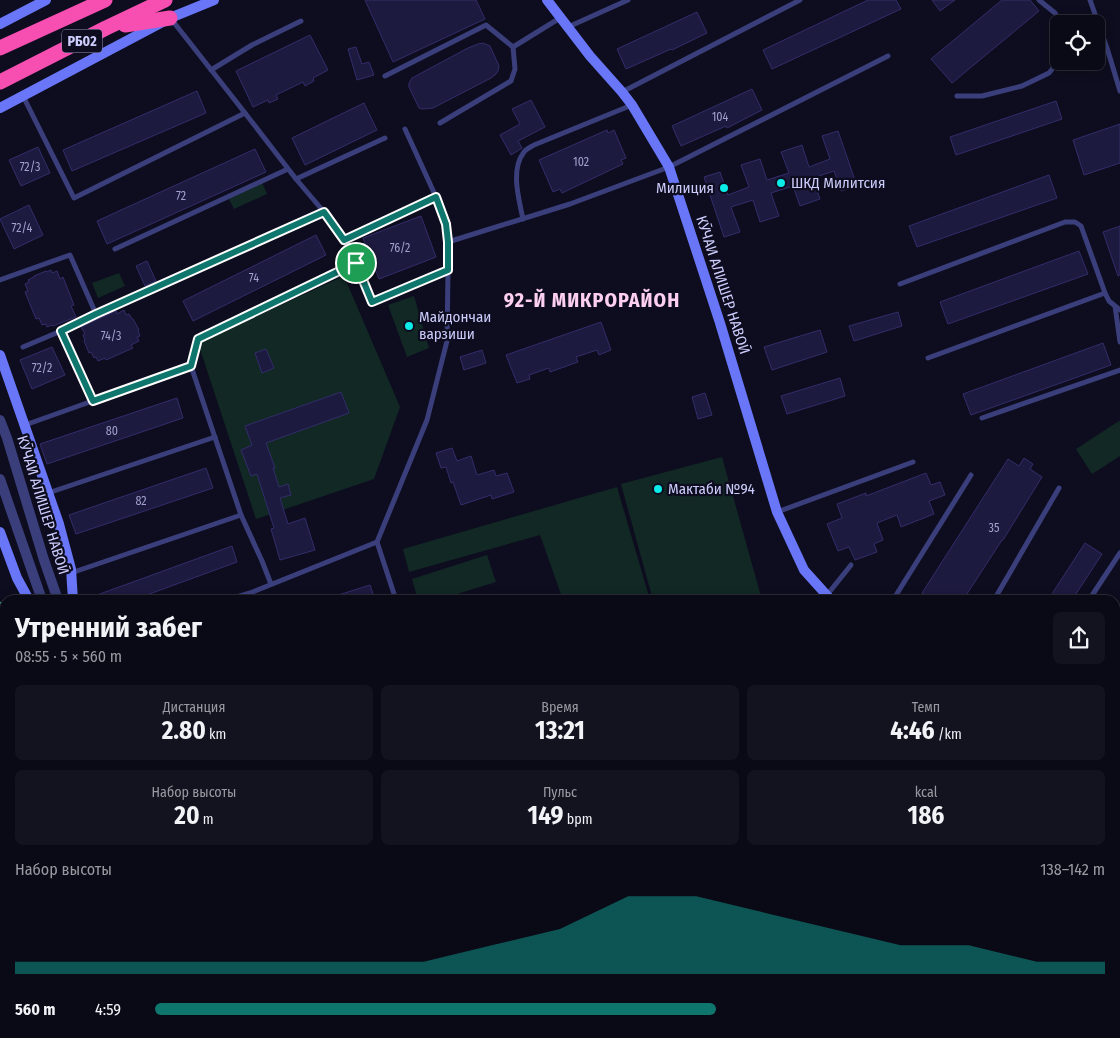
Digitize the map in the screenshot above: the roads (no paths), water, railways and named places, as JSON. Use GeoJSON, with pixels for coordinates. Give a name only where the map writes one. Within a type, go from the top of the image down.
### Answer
{"type":"FeatureCollection","features":[{"type":"Feature","properties":{"kind":"highway","name":"РБ02"},"geometry":{"type":"LineString","coordinates":[[0,82],[165,0]]}},
{"type":"Feature","properties":{"kind":"highway","name":"РБ02"},"geometry":{"type":"LineString","coordinates":[[0,48],[99,2]]}},
{"type":"Feature","properties":{"kind":"highway"},"geometry":{"type":"LineString","coordinates":[[106,28],[170,18]]}},
{"type":"Feature","properties":{"kind":"street"},"geometry":{"type":"LineString","coordinates":[[0,24],[46,0]]}},
{"type":"Feature","properties":{"kind":"street"},"geometry":{"type":"LineString","coordinates":[[0,108],[170,18],[214,0]]}},
{"type":"Feature","properties":{"kind":"street","name":"КӮЧАИ АЛИШЕР НАВОӢ"},"geometry":{"type":"LineString","coordinates":[[547,0],[590,56],[622,92],[669,167],[720,323],[777,512],[804,570],[826,595]]}},
{"type":"Feature","properties":{"kind":"street"},"geometry":{"type":"LineString","coordinates":[[0,115],[23,96]]}},
{"type":"Feature","properties":{"kind":"street"},"geometry":{"type":"LineString","coordinates":[[0,355],[59,524],[71,574],[73,595]]}},
{"type":"Feature","properties":{"kind":"street","name":"КӮЧАИ АЛИШЕР НАВОӢ"},"geometry":{"type":"LineString","coordinates":[[0,420],[56,595]]}},
{"type":"Feature","properties":{"kind":"street","name":"КӮЧАИ АЛИШЕР НАВОӢ"},"geometry":{"type":"LineString","coordinates":[[0,479],[40,595]]}},
{"type":"Feature","properties":{"kind":"street"},"geometry":{"type":"LineString","coordinates":[[0,532],[26,595]]}},
{"type":"Feature","properties":{"kind":"lane"},"geometry":{"type":"LineString","coordinates":[[568,27],[628,0]]}},
{"type":"Feature","properties":{"kind":"lane"},"geometry":{"type":"LineString","coordinates":[[622,92],[800,0]]}},
{"type":"Feature","properties":{"kind":"lane"},"geometry":{"type":"LineString","coordinates":[[1039,0],[1056,15]]}},
{"type":"Feature","properties":{"kind":"lane"},"geometry":{"type":"LineString","coordinates":[[1090,0],[1093,15]]}},
{"type":"Feature","properties":{"kind":"lane"},"geometry":{"type":"LineString","coordinates":[[170,18],[324,212],[344,240],[372,302],[448,270]]}},
{"type":"Feature","properties":{"kind":"lane"},"geometry":{"type":"LineString","coordinates":[[513,47],[560,18]]}},
{"type":"Feature","properties":{"kind":"lane"},"geometry":{"type":"LineString","coordinates":[[211,70],[252,45],[301,20]]}},
{"type":"Feature","properties":{"kind":"lane"},"geometry":{"type":"LineString","coordinates":[[385,76],[486,25],[513,47],[515,69],[511,81],[440,123]]}},
{"type":"Feature","properties":{"kind":"lane"},"geometry":{"type":"LineString","coordinates":[[1105,44],[1120,91]]}},
{"type":"Feature","properties":{"kind":"lane"},"geometry":{"type":"LineString","coordinates":[[448,242],[570,204],[669,167],[888,56]]}},
{"type":"Feature","properties":{"kind":"lane"},"geometry":{"type":"LineString","coordinates":[[957,96],[982,96],[1022,86],[1051,70]]}},
{"type":"Feature","properties":{"kind":"lane"},"geometry":{"type":"LineString","coordinates":[[23,96],[74,198],[245,113]]}},
{"type":"Feature","properties":{"kind":"lane"},"geometry":{"type":"LineString","coordinates":[[523,219],[516,176],[524,152],[534,145],[632,106]]}},
{"type":"Feature","properties":{"kind":"lane"},"geometry":{"type":"LineString","coordinates":[[394,595],[377,542],[427,420],[447,341],[448,242],[446,224],[436,197],[405,129]]}},
{"type":"Feature","properties":{"kind":"lane"},"geometry":{"type":"LineString","coordinates":[[296,179],[385,138]]}},
{"type":"Feature","properties":{"kind":"lane"},"geometry":{"type":"LineString","coordinates":[[115,249],[288,169]]}},
{"type":"Feature","properties":{"kind":"lane"},"geometry":{"type":"LineString","coordinates":[[344,240],[436,197]]}},
{"type":"Feature","properties":{"kind":"lane"},"geometry":{"type":"LineString","coordinates":[[24,347],[324,212]]}},
{"type":"Feature","properties":{"kind":"lane"},"geometry":{"type":"LineString","coordinates":[[900,284],[1065,222],[1075,222],[1081,226],[1105,293],[1120,310]]}},
{"type":"Feature","properties":{"kind":"lane"},"geometry":{"type":"LineString","coordinates":[[0,280],[70,255],[96,314]]}},
{"type":"Feature","properties":{"kind":"lane"},"geometry":{"type":"LineString","coordinates":[[270,584],[262,561],[241,515],[191,366],[198,339],[356,263]]}},
{"type":"Feature","properties":{"kind":"lane"},"geometry":{"type":"LineString","coordinates":[[928,358],[1105,293]]}},
{"type":"Feature","properties":{"kind":"lane"},"geometry":{"type":"LineString","coordinates":[[1115,306],[1120,342]]}},
{"type":"Feature","properties":{"kind":"lane"},"geometry":{"type":"LineString","coordinates":[[61,331],[93,401]]}},
{"type":"Feature","properties":{"kind":"lane"},"geometry":{"type":"LineString","coordinates":[[24,425],[191,366]]}},
{"type":"Feature","properties":{"kind":"lane"},"geometry":{"type":"LineString","coordinates":[[982,418],[1120,370]]}},
{"type":"Feature","properties":{"kind":"lane"},"geometry":{"type":"LineString","coordinates":[[48,493],[215,437]]}},
{"type":"Feature","properties":{"kind":"lane"},"geometry":{"type":"LineString","coordinates":[[777,512],[913,462]]}},
{"type":"Feature","properties":{"kind":"lane"},"geometry":{"type":"LineString","coordinates":[[897,595],[971,475]]}},
{"type":"Feature","properties":{"kind":"lane"},"geometry":{"type":"LineString","coordinates":[[997,595],[1059,488]]}},
{"type":"Feature","properties":{"kind":"lane"},"geometry":{"type":"LineString","coordinates":[[71,574],[241,515]]}},
{"type":"Feature","properties":{"kind":"lane"},"geometry":{"type":"LineString","coordinates":[[243,595],[377,542]]}},
{"type":"Feature","properties":{"kind":"lane"},"geometry":{"type":"LineString","coordinates":[[1092,595],[1120,553]]}},
{"type":"Feature","properties":{"kind":"lane"},"geometry":{"type":"LineString","coordinates":[[831,595],[851,565]]}},
{"type":"Feature","properties":{"kind":"place","name":"ШКД Милитсия"},"geometry":{"type":"Point","coordinates":[781,183]}},
{"type":"Feature","properties":{"kind":"place","name":"Милиция"},"geometry":{"type":"Point","coordinates":[724,188]}},
{"type":"Feature","properties":{"kind":"place","name":"Майдончаи варзиши"},"geometry":{"type":"Point","coordinates":[409,326]}},
{"type":"Feature","properties":{"kind":"place","name":"Мактаби №94"},"geometry":{"type":"Point","coordinates":[658,489]}},
{"type":"Feature","properties":{"kind":"district","name":"92-Й МИКРОРАЙОН"},"geometry":{"type":"Point","coordinates":[592,300]}}]}
